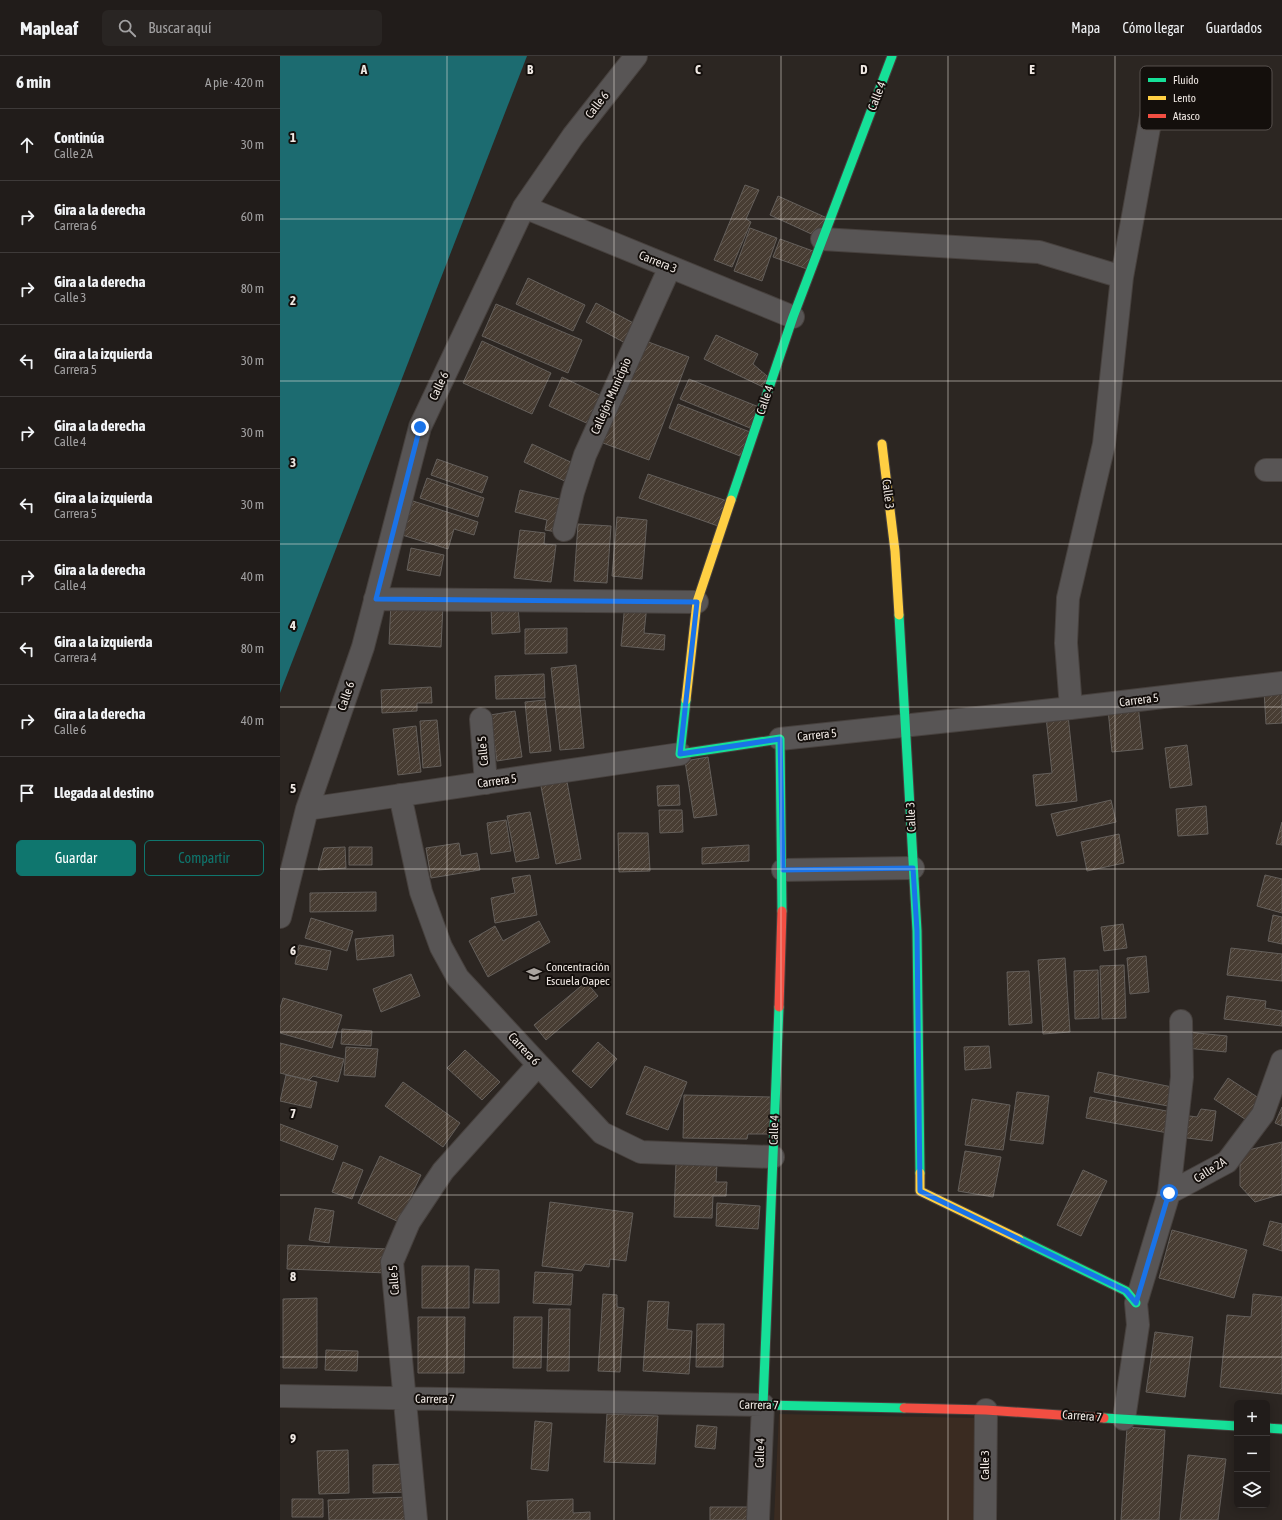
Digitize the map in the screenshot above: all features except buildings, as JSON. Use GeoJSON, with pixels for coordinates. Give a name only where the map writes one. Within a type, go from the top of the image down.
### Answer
{"type":"FeatureCollection","features":[{"type":"Feature","properties":{"kind":"street","name":"Calle 6"},"geometry":{"type":"LineString","coordinates":[[280,916],[307,809],[363,647],[420,427],[524,207],[573,136],[636,56]]}},
{"type":"Feature","properties":{"kind":"street","name":"Calle 4"},"geometry":{"type":"LineString","coordinates":[[680,754],[697,602],[793,317],[892,56]]}},
{"type":"Feature","properties":{"kind":"street"},"geometry":{"type":"LineString","coordinates":[[1071,708],[1066,643],[1068,598],[1104,444],[1122,277],[1149,130]]}},
{"type":"Feature","properties":{"kind":"street","name":"Carrera 3"},"geometry":{"type":"LineString","coordinates":[[524,207],[793,317]]}},
{"type":"Feature","properties":{"kind":"street"},"geometry":{"type":"LineString","coordinates":[[822,239],[1039,252],[1122,277]]}},
{"type":"Feature","properties":{"kind":"street","name":"Callejón Municipio"},"geometry":{"type":"LineString","coordinates":[[564,530],[573,492],[585,456],[670,267]]}},
{"type":"Feature","properties":{"kind":"street","name":"Calle 3"},"geometry":{"type":"LineString","coordinates":[[882,444],[895,551],[917,931],[920,1191],[1126,1291],[1136,1303]]}},
{"type":"Feature","properties":{"kind":"street"},"geometry":{"type":"LineString","coordinates":[[376,599],[697,602]]}},
{"type":"Feature","properties":{"kind":"street","name":"Carrera 5"},"geometry":{"type":"LineString","coordinates":[[307,809],[780,739],[1071,708],[1282,683]]}},
{"type":"Feature","properties":{"kind":"street","name":"Calle 5"},"geometry":{"type":"LineString","coordinates":[[481,719],[486,783]]}},
{"type":"Feature","properties":{"kind":"street","name":"Calle 4"},"geometry":{"type":"LineString","coordinates":[[758,1520],[783,895],[780,739]]}},
{"type":"Feature","properties":{"kind":"street","name":"Carrera 6"},"geometry":{"type":"LineString","coordinates":[[400,795],[421,892],[441,947],[458,978],[602,1133],[641,1152],[773,1157]]}},
{"type":"Feature","properties":{"kind":"street"},"geometry":{"type":"LineString","coordinates":[[783,870],[913,868]]}},
{"type":"Feature","properties":{"kind":"street"},"geometry":{"type":"LineString","coordinates":[[1124,1419],[1138,1325],[1136,1303],[1169,1193],[1182,1077],[1181,1020]]}},
{"type":"Feature","properties":{"kind":"street","name":"Calle 2A"},"geometry":{"type":"LineString","coordinates":[[1169,1193],[1226,1162],[1263,1114],[1282,1061]]}},
{"type":"Feature","properties":{"kind":"street","name":"Calle 5"},"geometry":{"type":"LineString","coordinates":[[416,1520],[406,1398],[392,1262],[409,1222],[443,1171],[538,1065]]}},
{"type":"Feature","properties":{"kind":"street","name":"Carrera 7"},"geometry":{"type":"LineString","coordinates":[[280,1396],[986,1410],[1234,1426]]}},
{"type":"Feature","properties":{"kind":"street","name":"Calle 3"},"geometry":{"type":"LineString","coordinates":[[985,1520],[986,1410]]}},
{"type":"Feature","properties":{"kind":"street"},"geometry":{"type":"LineString","coordinates":[[1270,1428],[1282,1429]]}},
{"type":"Feature","properties":{"kind":"shaded area"},"geometry":{"type":"Polygon","coordinates":[[[779,1414],[977,1418],[975,1520],[774,1520],[779,1414]]]}},
{"type":"Feature","properties":{"kind":"water"},"geometry":{"type":"Polygon","coordinates":[[[280,56],[527,56],[280,693],[280,56]]]}},
{"type":"Feature","properties":{"kind":"traffic: fast"},"geometry":{"type":"LineString","coordinates":[[731,500],[793,317],[892,56]]}},
{"type":"Feature","properties":{"kind":"traffic: fast"},"geometry":{"type":"LineString","coordinates":[[899,615],[917,931],[920,1173]]}},
{"type":"Feature","properties":{"kind":"traffic: fast"},"geometry":{"type":"LineString","coordinates":[[686,700],[680,754],[780,739],[782,911]]}},
{"type":"Feature","properties":{"kind":"traffic: fast"},"geometry":{"type":"LineString","coordinates":[[779,1007],[763,1405],[904,1408]]}},
{"type":"Feature","properties":{"kind":"traffic: fast"},"geometry":{"type":"LineString","coordinates":[[1019,1239],[1126,1291],[1136,1303]]}},
{"type":"Feature","properties":{"kind":"traffic: fast"},"geometry":{"type":"LineString","coordinates":[[1104,1418],[1234,1426]]}},
{"type":"Feature","properties":{"kind":"traffic: fast"},"geometry":{"type":"LineString","coordinates":[[1270,1428],[1282,1429]]}},
{"type":"Feature","properties":{"kind":"traffic: slow"},"geometry":{"type":"LineString","coordinates":[[882,444],[895,551],[899,615]]}},
{"type":"Feature","properties":{"kind":"traffic: slow"},"geometry":{"type":"LineString","coordinates":[[686,700],[697,602],[731,500]]}},
{"type":"Feature","properties":{"kind":"traffic: slow"},"geometry":{"type":"LineString","coordinates":[[920,1173],[920,1191],[1019,1239]]}},
{"type":"Feature","properties":{"kind":"traffic: jam"},"geometry":{"type":"LineString","coordinates":[[779,1007],[782,911]]}},
{"type":"Feature","properties":{"kind":"traffic: jam"},"geometry":{"type":"LineString","coordinates":[[904,1408],[986,1410],[1104,1418]]}},
{"type":"Feature","properties":{"kind":"place","name":"Concentración Escuela Oapec"},"geometry":{"type":"Point","coordinates":[534,974]}},
{"type":"Feature","properties":{"kind":"route"},"geometry":{"type":"LineString","coordinates":[[420,427],[376,599],[697,602],[680,754],[780,739],[783,870],[913,868],[917,931],[920,1191],[1126,1291],[1136,1303],[1169,1193]]}}]}
